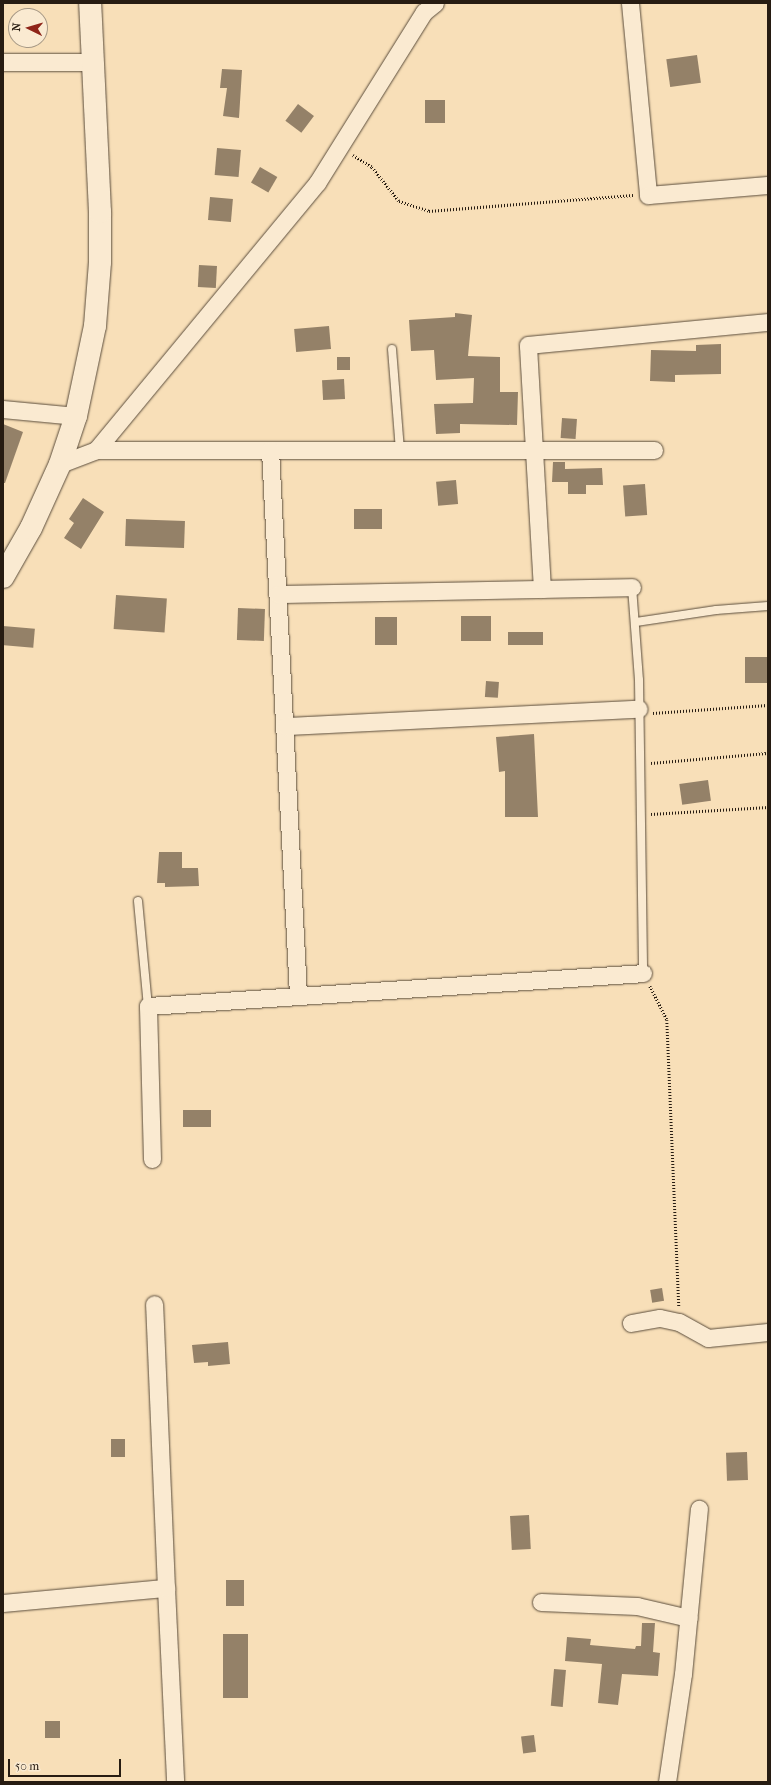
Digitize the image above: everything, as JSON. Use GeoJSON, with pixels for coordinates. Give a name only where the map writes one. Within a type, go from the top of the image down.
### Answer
{"type":"FeatureCollection","features":[{"type":"Feature","properties":{"kind":"main road"},"geometry":{"type":"LineString","coordinates":[[3,577],[31,528],[60,464],[76,416],[95,326],[100,262],[90,3]]}},
{"type":"Feature","properties":{"kind":"street"},"geometry":{"type":"LineString","coordinates":[[96,450],[317,183],[424,12],[435,3]]}},
{"type":"Feature","properties":{"kind":"street"},"geometry":{"type":"LineString","coordinates":[[630,3],[648,195],[768,185]]}},
{"type":"Feature","properties":{"kind":"street"},"geometry":{"type":"LineString","coordinates":[[3,62],[93,62]]}},
{"type":"Feature","properties":{"kind":"street"},"geometry":{"type":"LineString","coordinates":[[542,589],[528,345],[768,322]]}},
{"type":"Feature","properties":{"kind":"street"},"geometry":{"type":"LineString","coordinates":[[3,409],[76,416]]}},
{"type":"Feature","properties":{"kind":"street"},"geometry":{"type":"LineString","coordinates":[[60,464],[96,450],[654,450]]}},
{"type":"Feature","properties":{"kind":"street"},"geometry":{"type":"LineString","coordinates":[[270,450],[286,726],[298,996]]}},
{"type":"Feature","properties":{"kind":"street"},"geometry":{"type":"LineString","coordinates":[[278,594],[632,587]]}},
{"type":"Feature","properties":{"kind":"street"},"geometry":{"type":"LineString","coordinates":[[286,726],[639,711]]}},
{"type":"Feature","properties":{"kind":"street"},"geometry":{"type":"LineString","coordinates":[[152,1159],[148,1006],[643,973]]}},
{"type":"Feature","properties":{"kind":"street"},"geometry":{"type":"LineString","coordinates":[[154,1304],[175,1782]]}},
{"type":"Feature","properties":{"kind":"street"},"geometry":{"type":"LineString","coordinates":[[631,1323],[660,1318],[679,1322],[708,1338],[768,1332]]}},
{"type":"Feature","properties":{"kind":"street"},"geometry":{"type":"LineString","coordinates":[[667,1782],[689,1618],[699,1509]]}},
{"type":"Feature","properties":{"kind":"street"},"geometry":{"type":"LineString","coordinates":[[3,1603],[166,1588]]}},
{"type":"Feature","properties":{"kind":"street"},"geometry":{"type":"LineString","coordinates":[[541,1602],[637,1606],[689,1618]]}},
{"type":"Feature","properties":{"kind":"lane"},"geometry":{"type":"LineString","coordinates":[[392,350],[400,450]]}},
{"type":"Feature","properties":{"kind":"lane"},"geometry":{"type":"LineString","coordinates":[[632,587],[636,622],[639,711],[643,973]]}},
{"type":"Feature","properties":{"kind":"lane"},"geometry":{"type":"LineString","coordinates":[[636,622],[716,610],[768,606]]}},
{"type":"Feature","properties":{"kind":"lane"},"geometry":{"type":"LineString","coordinates":[[138,901],[148,1006]]}},
{"type":"Feature","properties":{"kind":"path"},"geometry":{"type":"LineString","coordinates":[[338,150],[359,158],[372,167],[399,201],[429,211],[611,195],[648,195]]}},
{"type":"Feature","properties":{"kind":"path"},"geometry":{"type":"LineString","coordinates":[[639,711],[768,705]]}},
{"type":"Feature","properties":{"kind":"path"},"geometry":{"type":"LineString","coordinates":[[640,763],[768,753]]}},
{"type":"Feature","properties":{"kind":"path"},"geometry":{"type":"LineString","coordinates":[[640,815],[768,807]]}},
{"type":"Feature","properties":{"kind":"path"},"geometry":{"type":"LineString","coordinates":[[643,973],[667,1020],[679,1322]]}},
{"type":"Feature","properties":{"kind":"building"},"geometry":{"type":"Polygon","coordinates":[[[697,55],[701,83],[670,87],[666,59],[697,55]]]}},
{"type":"Feature","properties":{"kind":"building"},"geometry":{"type":"Polygon","coordinates":[[[222,69],[242,70],[239,118],[223,116],[227,88],[220,88],[222,69]]]}},
{"type":"Feature","properties":{"kind":"building"},"geometry":{"type":"Polygon","coordinates":[[[425,100],[445,100],[445,123],[425,123],[425,100]]]}},
{"type":"Feature","properties":{"kind":"building"},"geometry":{"type":"Polygon","coordinates":[[[298,104],[314,116],[301,133],[285,121],[298,104]]]}},
{"type":"Feature","properties":{"kind":"building"},"geometry":{"type":"Polygon","coordinates":[[[217,148],[241,150],[239,177],[215,175],[217,148]]]}},
{"type":"Feature","properties":{"kind":"building"},"geometry":{"type":"Polygon","coordinates":[[[260,167],[277,177],[268,193],[251,183],[260,167]]]}},
{"type":"Feature","properties":{"kind":"building"},"geometry":{"type":"Polygon","coordinates":[[[210,197],[233,199],[231,222],[208,220],[210,197]]]}},
{"type":"Feature","properties":{"kind":"building"},"geometry":{"type":"Polygon","coordinates":[[[199,265],[217,266],[216,288],[198,287],[199,265]]]}},
{"type":"Feature","properties":{"kind":"building"},"geometry":{"type":"Polygon","coordinates":[[[455,313],[472,315],[468,356],[500,357],[500,392],[518,392],[517,425],[460,424],[460,433],[436,434],[434,404],[473,403],[474,378],[436,380],[434,350],[411,351],[409,320],[455,317],[455,313]]]}},
{"type":"Feature","properties":{"kind":"building"},"geometry":{"type":"Polygon","coordinates":[[[329,326],[331,349],[296,352],[294,329],[329,326]]]}},
{"type":"Feature","properties":{"kind":"building"},"geometry":{"type":"Polygon","coordinates":[[[721,344],[721,374],[675,375],[675,382],[650,381],[651,350],[696,351],[696,345],[721,344]]]}},
{"type":"Feature","properties":{"kind":"building"},"geometry":{"type":"Polygon","coordinates":[[[337,357],[350,357],[350,370],[337,370],[337,357]]]}},
{"type":"Feature","properties":{"kind":"building"},"geometry":{"type":"Polygon","coordinates":[[[344,379],[345,399],[323,400],[322,380],[344,379]]]}},
{"type":"Feature","properties":{"kind":"building"},"geometry":{"type":"Polygon","coordinates":[[[562,418],[577,419],[576,439],[561,438],[562,418]]]}},
{"type":"Feature","properties":{"kind":"building"},"geometry":{"type":"Polygon","coordinates":[[[3,424],[23,432],[5,483],[3,483],[3,424]]]}},
{"type":"Feature","properties":{"kind":"building"},"geometry":{"type":"Polygon","coordinates":[[[553,462],[565,462],[565,469],[602,468],[603,485],[586,485],[586,494],[568,494],[568,482],[552,482],[553,462]]]}},
{"type":"Feature","properties":{"kind":"building"},"geometry":{"type":"Polygon","coordinates":[[[456,480],[458,504],[438,506],[436,482],[456,480]]]}},
{"type":"Feature","properties":{"kind":"building"},"geometry":{"type":"Polygon","coordinates":[[[645,484],[647,515],[625,516],[623,486],[645,484]]]}},
{"type":"Feature","properties":{"kind":"building"},"geometry":{"type":"Polygon","coordinates":[[[83,498],[104,512],[81,549],[64,538],[74,523],[69,519],[83,498]]]}},
{"type":"Feature","properties":{"kind":"building"},"geometry":{"type":"Polygon","coordinates":[[[354,509],[382,509],[382,529],[354,529],[354,509]]]}},
{"type":"Feature","properties":{"kind":"building"},"geometry":{"type":"Polygon","coordinates":[[[126,519],[185,521],[184,548],[125,546],[126,519]]]}},
{"type":"Feature","properties":{"kind":"building"},"geometry":{"type":"Polygon","coordinates":[[[116,595],[167,599],[165,632],[114,629],[116,595]]]}},
{"type":"Feature","properties":{"kind":"building"},"geometry":{"type":"Polygon","coordinates":[[[238,608],[265,609],[264,641],[237,640],[238,608]]]}},
{"type":"Feature","properties":{"kind":"building"},"geometry":{"type":"Polygon","coordinates":[[[461,616],[491,616],[491,641],[461,641],[461,616]]]}},
{"type":"Feature","properties":{"kind":"building"},"geometry":{"type":"Polygon","coordinates":[[[375,617],[397,617],[397,645],[375,645],[375,617]]]}},
{"type":"Feature","properties":{"kind":"building"},"geometry":{"type":"Polygon","coordinates":[[[3,626],[35,629],[33,648],[3,645],[3,626]]]}},
{"type":"Feature","properties":{"kind":"building"},"geometry":{"type":"Polygon","coordinates":[[[508,632],[543,632],[543,645],[508,645],[508,632]]]}},
{"type":"Feature","properties":{"kind":"building"},"geometry":{"type":"Polygon","coordinates":[[[745,657],[768,657],[768,683],[745,683],[745,657]]]}},
{"type":"Feature","properties":{"kind":"building"},"geometry":{"type":"Polygon","coordinates":[[[486,681],[499,682],[498,698],[485,697],[486,681]]]}},
{"type":"Feature","properties":{"kind":"building"},"geometry":{"type":"Polygon","coordinates":[[[534,734],[538,817],[505,817],[505,771],[499,772],[496,737],[534,734]]]}},
{"type":"Feature","properties":{"kind":"building"},"geometry":{"type":"Polygon","coordinates":[[[708,780],[711,801],[682,805],[679,784],[708,780]]]}},
{"type":"Feature","properties":{"kind":"building"},"geometry":{"type":"Polygon","coordinates":[[[159,852],[182,852],[182,868],[198,868],[199,886],[165,887],[165,883],[157,883],[159,852]]]}},
{"type":"Feature","properties":{"kind":"building"},"geometry":{"type":"Polygon","coordinates":[[[183,1110],[211,1110],[211,1127],[183,1127],[183,1110]]]}},
{"type":"Feature","properties":{"kind":"building"},"geometry":{"type":"Polygon","coordinates":[[[662,1288],[664,1301],[652,1303],[650,1290],[662,1288]]]}},
{"type":"Feature","properties":{"kind":"building"},"geometry":{"type":"Polygon","coordinates":[[[228,1342],[230,1364],[208,1366],[208,1362],[194,1363],[192,1345],[228,1342]]]}},
{"type":"Feature","properties":{"kind":"building"},"geometry":{"type":"Polygon","coordinates":[[[111,1439],[125,1439],[125,1457],[111,1457],[111,1439]]]}},
{"type":"Feature","properties":{"kind":"building"},"geometry":{"type":"Polygon","coordinates":[[[747,1452],[748,1480],[727,1481],[726,1453],[747,1452]]]}},
{"type":"Feature","properties":{"kind":"building"},"geometry":{"type":"Polygon","coordinates":[[[529,1515],[531,1549],[512,1550],[510,1516],[529,1515]]]}},
{"type":"Feature","properties":{"kind":"building"},"geometry":{"type":"Polygon","coordinates":[[[226,1580],[244,1580],[244,1606],[226,1606],[226,1580]]]}},
{"type":"Feature","properties":{"kind":"building"},"geometry":{"type":"Polygon","coordinates":[[[642,1623],[655,1623],[653,1652],[660,1653],[658,1676],[622,1674],[618,1705],[598,1703],[602,1664],[565,1661],[567,1637],[591,1639],[590,1645],[635,1649],[636,1646],[641,1646],[642,1623]]]}},
{"type":"Feature","properties":{"kind":"building"},"geometry":{"type":"Polygon","coordinates":[[[223,1634],[248,1634],[248,1698],[223,1698],[223,1634]]]}},
{"type":"Feature","properties":{"kind":"building"},"geometry":{"type":"Polygon","coordinates":[[[554,1669],[566,1670],[563,1707],[551,1706],[554,1669]]]}},
{"type":"Feature","properties":{"kind":"building"},"geometry":{"type":"Polygon","coordinates":[[[45,1721],[60,1721],[60,1738],[45,1738],[45,1721]]]}},
{"type":"Feature","properties":{"kind":"building"},"geometry":{"type":"Polygon","coordinates":[[[534,1735],[536,1752],[523,1753],[521,1737],[534,1735]]]}}]}
